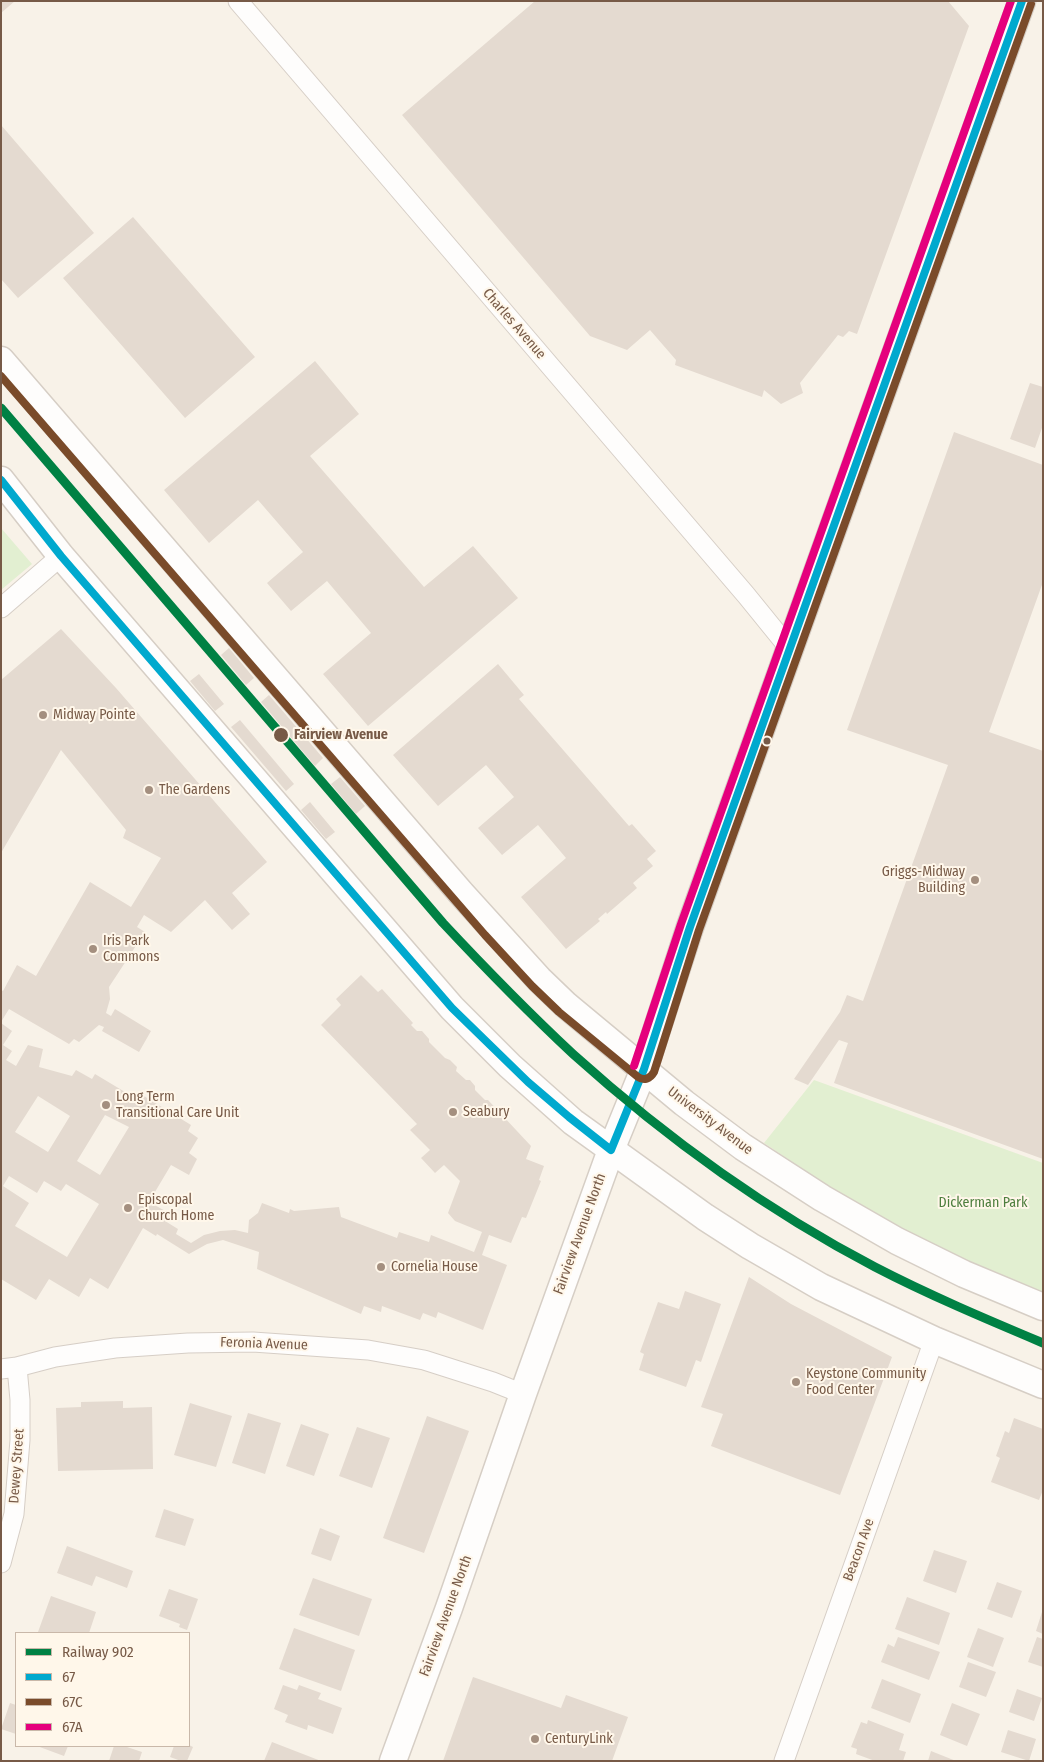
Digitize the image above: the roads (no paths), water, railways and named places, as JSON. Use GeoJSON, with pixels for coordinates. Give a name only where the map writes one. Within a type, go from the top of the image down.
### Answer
{"type":"FeatureCollection","features":[{"type":"Feature","properties":{"kind":"main road","name":"Fairview Avenue North"},"geometry":{"type":"LineString","coordinates":[[393,1761],[611,1150],[644,1069],[690,927],[1022,1]]}},
{"type":"Feature","properties":{"kind":"main road","name":"University Avenue"},"geometry":{"type":"LineString","coordinates":[[1,360],[492,928],[538,979],[566,1005],[684,1103],[743,1147],[822,1198],[956,1270],[1043,1307]]}},
{"type":"Feature","properties":{"kind":"main road"},"geometry":{"type":"LineString","coordinates":[[1,480],[61,556],[452,1008],[510,1066],[573,1122],[705,1217],[784,1266],[856,1304],[934,1340],[1043,1385]]}},
{"type":"Feature","properties":{"kind":"street","name":"Charles Avenue"},"geometry":{"type":"LineString","coordinates":[[238,1],[740,588],[789,648]]}},
{"type":"Feature","properties":{"kind":"street"},"geometry":{"type":"LineString","coordinates":[[1,608],[61,556]]}},
{"type":"Feature","properties":{"kind":"street","name":"Beacon Ave"},"geometry":{"type":"LineString","coordinates":[[784,1761],[934,1340]]}},
{"type":"Feature","properties":{"kind":"street","name":"Feronia Avenue"},"geometry":{"type":"LineString","coordinates":[[9,1368],[55,1357],[115,1348],[188,1343],[253,1342],[368,1350],[424,1360],[493,1382],[523,1394]]}},
{"type":"Feature","properties":{"kind":"street","name":"Dewey Street"},"geometry":{"type":"LineString","coordinates":[[1,1563],[14,1514],[20,1440],[20,1400],[9,1368]]}},
{"type":"Feature","properties":{"kind":"rail line","name":"902"},"geometry":{"type":"LineString","coordinates":[[1,408],[443,923],[507,990],[573,1054],[643,1114],[717,1170],[834,1245],[895,1277],[1043,1343]]}},
{"type":"Feature","properties":{"kind":"place","name":"Midway Pointe"},"geometry":{"type":"Point","coordinates":[43,715]}},
{"type":"Feature","properties":{"kind":"place","name":"Fairview Avenue"},"geometry":{"type":"Point","coordinates":[281,735]}},
{"type":"Feature","properties":{"kind":"place","name":"The Gardens"},"geometry":{"type":"Point","coordinates":[149,790]}},
{"type":"Feature","properties":{"kind":"place","name":"Griggs-Midway Building"},"geometry":{"type":"Point","coordinates":[975,880]}},
{"type":"Feature","properties":{"kind":"place","name":"Iris Park Commons"},"geometry":{"type":"Point","coordinates":[93,949]}},
{"type":"Feature","properties":{"kind":"place","name":"Long Term Transitional Care Unit"},"geometry":{"type":"Point","coordinates":[106,1105]}},
{"type":"Feature","properties":{"kind":"place","name":"Seabury"},"geometry":{"type":"Point","coordinates":[453,1112]}},
{"type":"Feature","properties":{"kind":"place","name":"Episcopal Church Home"},"geometry":{"type":"Point","coordinates":[128,1208]}},
{"type":"Feature","properties":{"kind":"place","name":"Cornelia House"},"geometry":{"type":"Point","coordinates":[381,1267]}},
{"type":"Feature","properties":{"kind":"place","name":"Keystone Community Food Center"},"geometry":{"type":"Point","coordinates":[796,1382]}},
{"type":"Feature","properties":{"kind":"place","name":"CenturyLink"},"geometry":{"type":"Point","coordinates":[535,1739]}},
{"type":"Feature","properties":{"kind":"park label","name":"Dickerman Park"},"geometry":{"type":"Point","coordinates":[983,1203]}}]}
